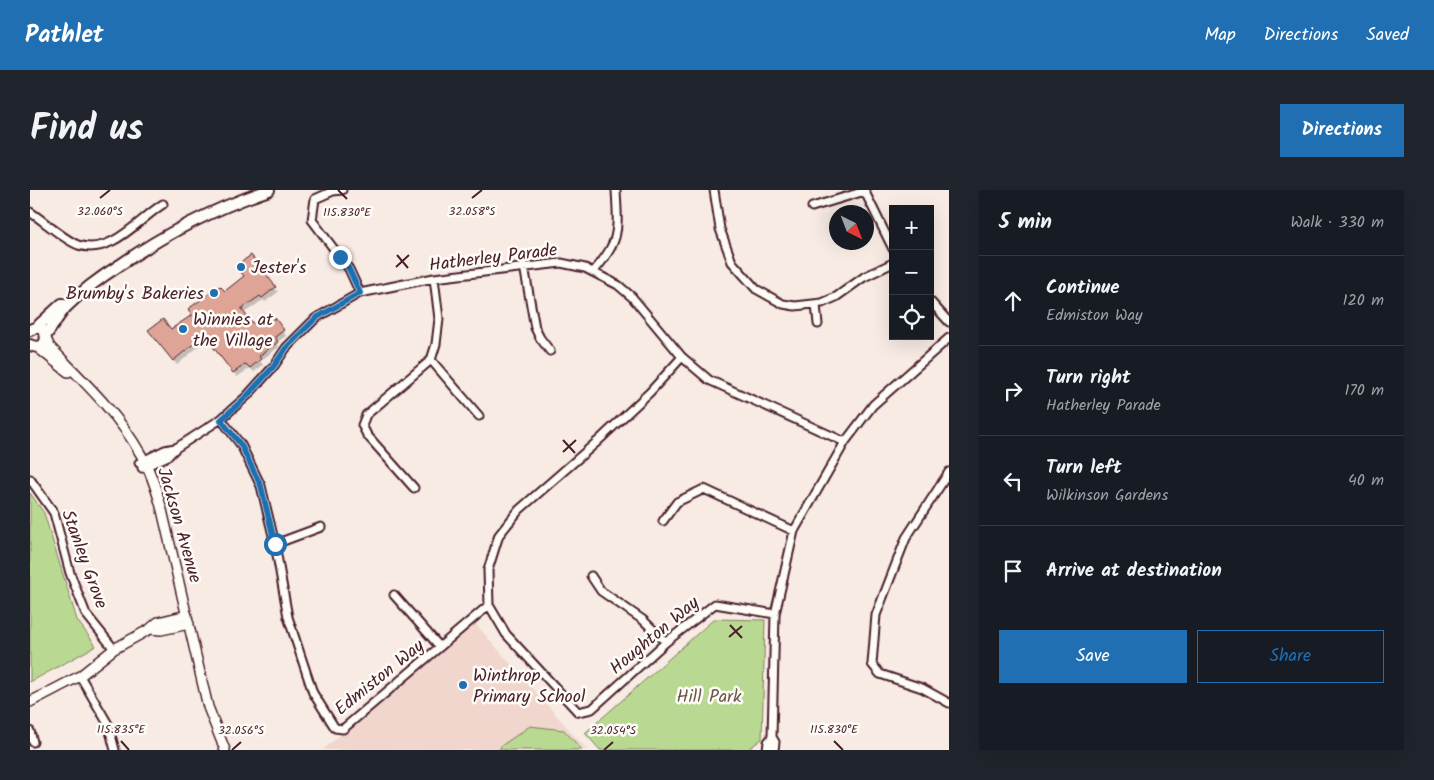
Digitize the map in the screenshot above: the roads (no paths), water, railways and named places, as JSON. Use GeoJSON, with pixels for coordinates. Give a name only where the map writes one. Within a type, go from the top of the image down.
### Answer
{"type":"FeatureCollection","features":[{"type":"Feature","properties":{"kind":"main road"},"geometry":{"type":"LineString","coordinates":[[33,329],[90,279],[145,240],[203,211],[253,190]]}},
{"type":"Feature","properties":{"kind":"main road"},"geometry":{"type":"LineString","coordinates":[[33,348],[43,344],[66,308],[73,301],[127,260],[162,237],[193,221],[232,203],[269,190]]}},
{"type":"Feature","properties":{"kind":"main road"},"geometry":{"type":"LineString","coordinates":[[33,329],[42,330],[46,337]]}},
{"type":"Feature","properties":{"kind":"street"},"geometry":{"type":"LineString","coordinates":[[342,190],[333,191],[315,199],[312,220],[349,269],[360,293]]}},
{"type":"Feature","properties":{"kind":"street"},"geometry":{"type":"LineString","coordinates":[[594,271],[606,257],[615,240],[618,224],[616,190]]}},
{"type":"Feature","properties":{"kind":"street"},"geometry":{"type":"LineString","coordinates":[[714,190],[720,229],[732,262],[756,289],[783,304],[796,306],[816,304],[836,297],[864,278],[889,265]]}},
{"type":"Feature","properties":{"kind":"street"},"geometry":{"type":"LineString","coordinates":[[812,207],[864,191],[889,241]]}},
{"type":"Feature","properties":{"kind":"street"},"geometry":{"type":"LineString","coordinates":[[30,212],[77,244],[96,246],[116,238],[164,204]]}},
{"type":"Feature","properties":{"kind":"street","name":"Hatherley Parade"},"geometry":{"type":"LineString","coordinates":[[143,464],[165,450],[176,448],[221,420],[247,396],[274,366],[286,348],[316,318],[360,293],[434,278],[561,263],[594,271],[618,285],[632,297],[682,357],[709,380],[845,442]]}},
{"type":"Feature","properties":{"kind":"street"},"geometry":{"type":"LineString","coordinates":[[524,266],[535,328],[550,352]]}},
{"type":"Feature","properties":{"kind":"street"},"geometry":{"type":"LineString","coordinates":[[414,488],[367,435],[362,425],[366,414],[431,360],[436,344],[439,318],[434,278]]}},
{"type":"Feature","properties":{"kind":"street"},"geometry":{"type":"LineString","coordinates":[[816,304],[818,324]]}},
{"type":"Feature","properties":{"kind":"street"},"geometry":{"type":"LineString","coordinates":[[934,305],[949,322]]}},
{"type":"Feature","properties":{"kind":"street","name":"Jackson Avenue"},"geometry":{"type":"LineString","coordinates":[[46,337],[50,347],[117,418],[143,464],[158,513],[208,707],[225,750]]}},
{"type":"Feature","properties":{"kind":"street"},"geometry":{"type":"LineString","coordinates":[[774,750],[775,742],[772,737],[775,614],[794,530],[845,442],[873,405],[949,338]]}},
{"type":"Feature","properties":{"kind":"street","name":"Jackson Avenue"},"geometry":{"type":"LineString","coordinates":[[33,348],[71,375],[114,421],[143,464]]}},
{"type":"Feature","properties":{"kind":"street","name":"Houghton Way"},"geometry":{"type":"LineString","coordinates":[[682,357],[650,392],[598,441],[519,510],[499,535],[488,570],[489,605],[506,634],[578,712],[592,709],[666,642],[715,604],[775,614]]}},
{"type":"Feature","properties":{"kind":"street"},"geometry":{"type":"LineString","coordinates":[[431,360],[480,416]]}},
{"type":"Feature","properties":{"kind":"street","name":"Edmiston Way"},"geometry":{"type":"LineString","coordinates":[[221,420],[241,445],[261,486],[275,544],[288,617],[313,693],[335,728],[342,730],[489,605]]}},
{"type":"Feature","properties":{"kind":"street"},"geometry":{"type":"LineString","coordinates":[[949,472],[906,538],[876,615],[872,664],[880,674],[922,688],[949,703]]}},
{"type":"Feature","properties":{"kind":"street","name":"Stanley Grove"},"geometry":{"type":"LineString","coordinates":[[30,479],[54,513],[70,573],[86,614],[114,649]]}},
{"type":"Feature","properties":{"kind":"street"},"geometry":{"type":"LineString","coordinates":[[663,521],[677,502],[704,489],[794,530]]}},
{"type":"Feature","properties":{"kind":"street"},"geometry":{"type":"LineString","coordinates":[[275,544],[321,527]]}},
{"type":"Feature","properties":{"kind":"street"},"geometry":{"type":"LineString","coordinates":[[591,576],[601,591],[643,620],[666,642]]}},
{"type":"Feature","properties":{"kind":"street"},"geometry":{"type":"LineString","coordinates":[[394,595],[440,647]]}},
{"type":"Feature","properties":{"kind":"street","name":"Jackson Avenue"},"geometry":{"type":"LineString","coordinates":[[185,620],[201,699],[219,750]]}},
{"type":"Feature","properties":{"kind":"street"},"geometry":{"type":"LineString","coordinates":[[30,702],[80,676],[114,649],[150,629],[161,630],[185,620]]}},
{"type":"Feature","properties":{"kind":"street"},"geometry":{"type":"LineString","coordinates":[[80,676],[108,724],[115,750]]}},
{"type":"Feature","properties":{"kind":"street"},"geometry":{"type":"LineString","coordinates":[[30,731],[33,742]]}},
{"type":"Feature","properties":{"kind":"street"},"geometry":{"type":"LineString","coordinates":[[767,750],[768,742],[772,737]]}},
{"type":"Feature","properties":{"kind":"place","name":"Jester's"},"geometry":{"type":"Point","coordinates":[241,267]}},
{"type":"Feature","properties":{"kind":"place","name":"Brumby's Bakeries"},"geometry":{"type":"Point","coordinates":[214,293]}},
{"type":"Feature","properties":{"kind":"place","name":"Winnies at the Village"},"geometry":{"type":"Point","coordinates":[183,329]}},
{"type":"Feature","properties":{"kind":"place","name":"Winthrop Primary School"},"geometry":{"type":"Point","coordinates":[463,685]}},
{"type":"Feature","properties":{"kind":"park label","name":"Hill Park"},"geometry":{"type":"Point","coordinates":[709,696]}}]}
